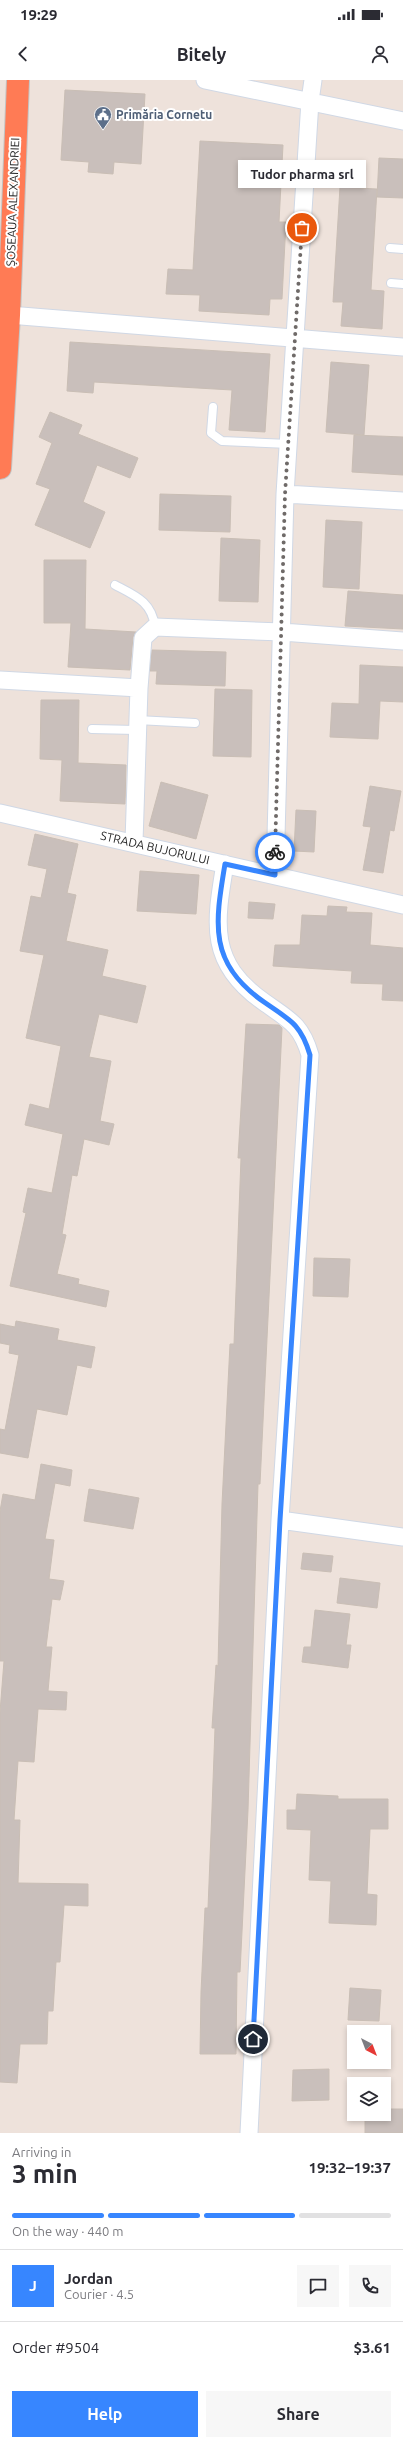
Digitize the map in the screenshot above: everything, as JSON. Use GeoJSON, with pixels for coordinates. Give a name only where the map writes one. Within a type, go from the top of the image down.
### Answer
{"type":"FeatureCollection","features":[{"type":"Feature","properties":{"kind":"highway","name":"ȘOSEAUA ALEXANDRIEI"},"geometry":{"type":"LineString","coordinates":[[0,468],[9,315],[18,80]]}},
{"type":"Feature","properties":{"kind":"street"},"geometry":{"type":"LineString","coordinates":[[205,80],[403,121]]}},
{"type":"Feature","properties":{"kind":"street"},"geometry":{"type":"LineString","coordinates":[[275,875],[285,494],[310,101],[313,80]]}},
{"type":"Feature","properties":{"kind":"street"},"geometry":{"type":"LineString","coordinates":[[9,315],[403,347]]}},
{"type":"Feature","properties":{"kind":"street"},"geometry":{"type":"LineString","coordinates":[[285,494],[403,501]]}},
{"type":"Feature","properties":{"kind":"street"},"geometry":{"type":"LineString","coordinates":[[134,842],[137,725],[143,638],[156,627],[282,632],[403,641]]}},
{"type":"Feature","properties":{"kind":"street"},"geometry":{"type":"LineString","coordinates":[[0,680],[139,688]]}},
{"type":"Feature","properties":{"kind":"street","name":"STRADA BUJORULUI"},"geometry":{"type":"LineString","coordinates":[[0,813],[134,842],[403,905]]}},
{"type":"Feature","properties":{"kind":"street"},"geometry":{"type":"LineString","coordinates":[[225,864],[218,906],[217,936],[226,962],[242,984],[289,1018],[304,1036],[310,1055],[280,1520],[249,2133]]}},
{"type":"Feature","properties":{"kind":"street"},"geometry":{"type":"LineString","coordinates":[[280,1520],[403,1537]]}},
{"type":"Feature","properties":{"kind":"lane"},"geometry":{"type":"LineString","coordinates":[[390,248],[403,249]]}},
{"type":"Feature","properties":{"kind":"lane"},"geometry":{"type":"LineString","coordinates":[[391,283],[403,284]]}},
{"type":"Feature","properties":{"kind":"lane"},"geometry":{"type":"LineString","coordinates":[[213,407],[210,433],[222,441],[289,444]]}},
{"type":"Feature","properties":{"kind":"lane"},"geometry":{"type":"LineString","coordinates":[[115,585],[133,594],[147,605],[154,614],[156,627]]}},
{"type":"Feature","properties":{"kind":"lane"},"geometry":{"type":"LineString","coordinates":[[92,729],[137,725],[195,723]]}},
{"type":"Feature","properties":{"kind":"building"},"geometry":{"type":"Polygon","coordinates":[[[65,90],[145,94],[141,164],[114,162],[113,174],[88,172],[89,162],[61,160],[65,90]]]}},
{"type":"Feature","properties":{"kind":"building"},"geometry":{"type":"Polygon","coordinates":[[[200,141],[283,145],[279,222],[286,222],[282,299],[270,299],[269,315],[199,311],[200,295],[166,294],[168,269],[193,270],[200,141]]]}},
{"type":"Feature","properties":{"kind":"building"},"geometry":{"type":"Polygon","coordinates":[[[379,158],[403,159],[403,198],[377,197],[379,158]]]}},
{"type":"Feature","properties":{"kind":"building"},"geometry":{"type":"Polygon","coordinates":[[[340,187],[377,189],[371,290],[384,291],[382,329],[341,326],[343,302],[333,302],[340,187]]]}},
{"type":"Feature","properties":{"kind":"building"},"geometry":{"type":"Polygon","coordinates":[[[70,342],[270,354],[265,432],[229,430],[232,390],[94,382],[93,393],[67,391],[70,342]]]}},
{"type":"Feature","properties":{"kind":"building"},"geometry":{"type":"Polygon","coordinates":[[[331,362],[369,365],[364,435],[326,432],[331,362]]]}},
{"type":"Feature","properties":{"kind":"building"},"geometry":{"type":"Polygon","coordinates":[[[50,412],[82,425],[78,434],[138,458],[130,478],[97,465],[83,502],[105,512],[90,548],[35,525],[50,489],[36,484],[52,443],[39,437],[50,412]]]}},
{"type":"Feature","properties":{"kind":"building"},"geometry":{"type":"Polygon","coordinates":[[[354,435],[403,437],[403,475],[352,472],[354,435]]]}},
{"type":"Feature","properties":{"kind":"building"},"geometry":{"type":"Polygon","coordinates":[[[160,494],[231,496],[230,532],[159,530],[160,494]]]}},
{"type":"Feature","properties":{"kind":"building"},"geometry":{"type":"Polygon","coordinates":[[[326,520],[362,522],[359,589],[323,587],[326,520]]]}},
{"type":"Feature","properties":{"kind":"building"},"geometry":{"type":"Polygon","coordinates":[[[221,538],[260,540],[258,602],[219,601],[221,538]]]}},
{"type":"Feature","properties":{"kind":"building"},"geometry":{"type":"Polygon","coordinates":[[[44,560],[86,560],[85,629],[136,632],[133,637],[130,670],[68,667],[71,623],[44,623],[44,560]]]}},
{"type":"Feature","properties":{"kind":"building"},"geometry":{"type":"Polygon","coordinates":[[[348,591],[403,595],[403,629],[345,626],[348,591]]]}},
{"type":"Feature","properties":{"kind":"building"},"geometry":{"type":"Polygon","coordinates":[[[152,650],[226,652],[225,686],[156,684],[157,671],[150,671],[152,650]]]}},
{"type":"Feature","properties":{"kind":"building"},"geometry":{"type":"Polygon","coordinates":[[[360,665],[403,667],[403,702],[380,701],[378,739],[330,737],[332,703],[359,704],[360,665]]]}},
{"type":"Feature","properties":{"kind":"building"},"geometry":{"type":"Polygon","coordinates":[[[215,689],[252,690],[251,757],[213,756],[215,689]]]}},
{"type":"Feature","properties":{"kind":"building"},"geometry":{"type":"Polygon","coordinates":[[[41,700],[79,700],[78,763],[126,765],[125,804],[60,801],[62,760],[40,759],[41,700]]]}},
{"type":"Feature","properties":{"kind":"building"},"geometry":{"type":"Polygon","coordinates":[[[161,782],[208,795],[196,839],[149,826],[161,782]]]}},
{"type":"Feature","properties":{"kind":"building"},"geometry":{"type":"Polygon","coordinates":[[[370,786],[401,791],[394,831],[390,830],[383,873],[363,870],[371,827],[363,826],[370,786]]]}},
{"type":"Feature","properties":{"kind":"building"},"geometry":{"type":"Polygon","coordinates":[[[296,810],[316,811],[314,852],[294,851],[296,810]]]}},
{"type":"Feature","properties":{"kind":"building"},"geometry":{"type":"Polygon","coordinates":[[[35,834],[78,844],[67,893],[76,895],[66,941],[108,950],[102,976],[146,986],[137,1023],[99,1014],[89,1057],[111,1061],[100,1121],[114,1124],[109,1145],[84,1139],[77,1176],[72,1175],[62,1234],[66,1235],[57,1274],[79,1279],[78,1284],[109,1291],[106,1307],[10,1286],[26,1213],[23,1212],[28,1188],[52,1193],[63,1134],[25,1125],[30,1104],[49,1109],[61,1046],[26,1038],[44,955],[20,951],[31,896],[41,898],[47,869],[28,865],[35,834]]]}},
{"type":"Feature","properties":{"kind":"building"},"geometry":{"type":"Polygon","coordinates":[[[140,871],[199,875],[196,914],[137,911],[140,871]]]}},
{"type":"Feature","properties":{"kind":"building"},"geometry":{"type":"Polygon","coordinates":[[[249,902],[275,904],[273,919],[248,918],[249,902]]]}},
{"type":"Feature","properties":{"kind":"building"},"geometry":{"type":"Polygon","coordinates":[[[328,906],[347,907],[346,912],[372,913],[370,945],[403,948],[403,1001],[382,1000],[383,984],[351,983],[352,971],[273,966],[275,945],[300,945],[302,915],[327,916],[328,906]]]}},
{"type":"Feature","properties":{"kind":"building"},"geometry":{"type":"Polygon","coordinates":[[[246,1024],[279,1025],[282,1028],[260,1484],[258,1484],[248,1810],[240,1972],[237,1972],[236,2054],[200,2054],[201,1992],[205,1908],[208,1908],[215,1728],[212,1728],[216,1665],[218,1666],[222,1504],[230,1344],[234,1344],[241,1158],[238,1158],[246,1024]]]}},
{"type":"Feature","properties":{"kind":"building"},"geometry":{"type":"Polygon","coordinates":[[[314,1258],[350,1259],[348,1297],[313,1296],[314,1258]]]}},
{"type":"Feature","properties":{"kind":"building"},"geometry":{"type":"Polygon","coordinates":[[[16,1321],[59,1329],[57,1340],[95,1347],[91,1368],[77,1365],[67,1415],[37,1409],[28,1458],[0,1453],[0,1429],[5,1430],[19,1355],[9,1353],[10,1345],[0,1343],[0,1324],[15,1327],[16,1321]]]}},
{"type":"Feature","properties":{"kind":"building"},"geometry":{"type":"Polygon","coordinates":[[[41,1464],[72,1470],[70,1486],[55,1483],[45,1539],[54,1540],[49,1579],[64,1581],[60,1600],[52,1599],[46,1647],[52,1647],[48,1691],[67,1692],[66,1710],[38,1709],[34,1762],[18,1761],[14,1820],[20,1820],[18,1883],[88,1884],[88,1906],[64,1905],[60,1962],[56,1962],[53,2011],[48,2011],[47,2044],[20,2044],[17,2083],[0,2082],[0,1712],[4,1661],[0,1661],[0,1511],[3,1494],[35,1500],[41,1464]]]}},
{"type":"Feature","properties":{"kind":"building"},"geometry":{"type":"Polygon","coordinates":[[[89,1489],[139,1498],[133,1529],[84,1521],[89,1489]]]}},
{"type":"Feature","properties":{"kind":"building"},"geometry":{"type":"Polygon","coordinates":[[[303,1553],[333,1556],[331,1572],[301,1569],[303,1553]]]}},
{"type":"Feature","properties":{"kind":"building"},"geometry":{"type":"Polygon","coordinates":[[[340,1578],[380,1583],[377,1608],[337,1603],[340,1578]]]}},
{"type":"Feature","properties":{"kind":"building"},"geometry":{"type":"Polygon","coordinates":[[[315,1610],[350,1614],[346,1645],[351,1645],[348,1668],[302,1662],[304,1647],[311,1647],[315,1610]]]}},
{"type":"Feature","properties":{"kind":"building"},"geometry":{"type":"Polygon","coordinates":[[[297,1794],[338,1796],[338,1799],[388,1799],[388,1829],[370,1829],[367,1894],[377,1895],[376,1925],[329,1923],[331,1881],[309,1880],[311,1830],[287,1829],[287,1810],[296,1810],[297,1794]]]}},
{"type":"Feature","properties":{"kind":"building"},"geometry":{"type":"Polygon","coordinates":[[[350,1988],[381,1990],[379,2021],[348,2020],[350,1988]]]}},
{"type":"Feature","properties":{"kind":"building"},"geometry":{"type":"Polygon","coordinates":[[[329,2069],[329,2100],[292,2101],[293,2070],[329,2069]]]}},
{"type":"Feature","properties":{"kind":"building"},"geometry":{"type":"Polygon","coordinates":[[[391,2109],[403,2109],[403,2133],[365,2133],[365,2121],[391,2121],[391,2109]]]}},
{"type":"Feature","properties":{"kind":"way so far"},"geometry":{"type":"LineString","coordinates":[[275,852],[285,494],[302,228]]}},
{"type":"Feature","properties":{"kind":"place","name":"Primăria Cornetu"},"geometry":{"type":"Point","coordinates":[103,130]}},
{"type":"Feature","properties":{"kind":"place","name":"Tudor pharma srl"},"geometry":{"type":"Point","coordinates":[302,228]}},
{"type":"Feature","properties":{"kind":"route"},"geometry":{"type":"LineString","coordinates":[[253,2039],[280,1520],[310,1055],[304,1036],[289,1018],[263,1002],[242,984],[226,962],[217,936],[218,906],[225,864],[275,875],[275,852]]}}]}
